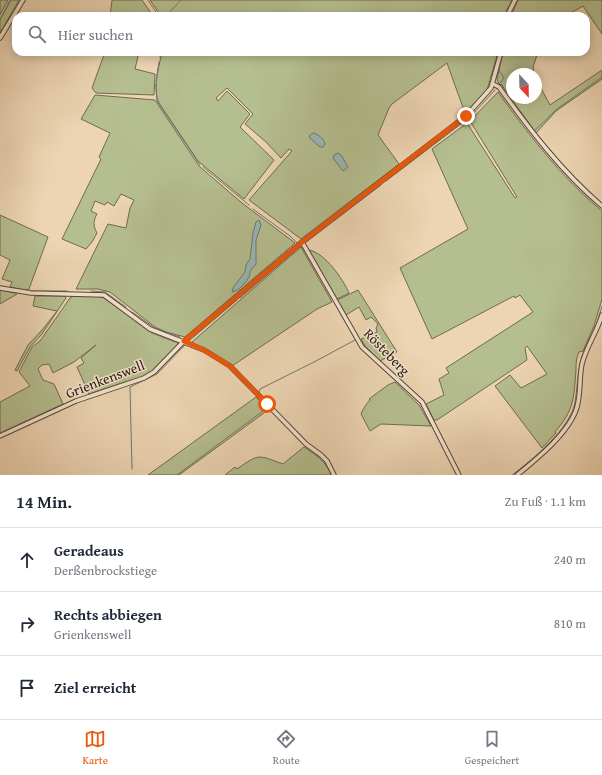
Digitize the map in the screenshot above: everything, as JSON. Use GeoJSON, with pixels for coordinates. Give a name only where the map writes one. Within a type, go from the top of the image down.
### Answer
{"type":"FeatureCollection","features":[{"type":"Feature","properties":{"kind":"street"},"geometry":{"type":"LineString","coordinates":[[16,12],[23,0]]}},
{"type":"Feature","properties":{"kind":"street"},"geometry":{"type":"LineString","coordinates":[[509,12],[516,0]]}},
{"type":"Feature","properties":{"kind":"street"},"geometry":{"type":"LineString","coordinates":[[0,38],[12,18]]}},
{"type":"Feature","properties":{"kind":"street","name":"Grienkenswell"},"geometry":{"type":"LineString","coordinates":[[0,436],[76,401],[146,377],[159,368],[184,341],[302,242],[466,116],[489,91],[493,84],[500,56]]}},
{"type":"Feature","properties":{"kind":"street"},"geometry":{"type":"LineString","coordinates":[[493,84],[499,87],[536,137],[561,167],[602,206]]}},
{"type":"Feature","properties":{"kind":"street","name":"Rösteberg"},"geometry":{"type":"LineString","coordinates":[[302,242],[362,347],[422,402],[459,475]]}},
{"type":"Feature","properties":{"kind":"street"},"geometry":{"type":"LineString","coordinates":[[0,288],[31,294],[104,295],[150,329],[204,350],[230,366],[306,444],[327,461],[334,475]]}},
{"type":"Feature","properties":{"kind":"street"},"geometry":{"type":"LineString","coordinates":[[517,475],[539,458],[566,428],[573,417],[579,398],[582,363],[602,315]]}},
{"type":"Feature","properties":{"kind":"green space"},"geometry":{"type":"Polygon","coordinates":[[[0,0],[8,0],[0,15],[0,0]]]}},
{"type":"Feature","properties":{"kind":"green space"},"geometry":{"type":"Polygon","coordinates":[[[11,0],[19,0],[0,33],[0,20],[11,0]]]}},
{"type":"Feature","properties":{"kind":"green space"},"geometry":{"type":"Polygon","coordinates":[[[112,0],[142,0],[150,12],[110,12],[112,0]]]}},
{"type":"Feature","properties":{"kind":"green space"},"geometry":{"type":"Polygon","coordinates":[[[150,0],[512,0],[506,12],[158,12],[150,0]]]}},
{"type":"Feature","properties":{"kind":"green space"},"geometry":{"type":"Polygon","coordinates":[[[518,0],[602,0],[602,34],[590,16],[590,12],[587,12],[583,6],[572,12],[513,12],[518,0]]]}},
{"type":"Feature","properties":{"kind":"green space"},"geometry":{"type":"Polygon","coordinates":[[[104,56],[138,56],[135,69],[155,74],[154,95],[96,93],[92,88],[104,56]]]}},
{"type":"Feature","properties":{"kind":"green space"},"geometry":{"type":"Polygon","coordinates":[[[161,56],[497,56],[487,90],[465,113],[447,63],[392,104],[378,135],[399,164],[301,239],[249,200],[292,151],[289,149],[281,158],[266,142],[245,124],[253,114],[227,88],[216,98],[218,101],[227,91],[250,114],[240,127],[274,160],[244,199],[198,161],[159,103],[156,92],[161,56]]]}},
{"type":"Feature","properties":{"kind":"green space"},"geometry":{"type":"Polygon","coordinates":[[[502,56],[537,56],[533,68],[506,68],[506,91],[501,84],[500,85],[497,80],[502,56]]]}},
{"type":"Feature","properties":{"kind":"green space"},"geometry":{"type":"Polygon","coordinates":[[[602,70],[602,79],[556,111],[536,133],[515,104],[542,104],[542,90],[550,105],[602,70]]]}},
{"type":"Feature","properties":{"kind":"green space"},"geometry":{"type":"Polygon","coordinates":[[[498,92],[559,170],[602,211],[602,299],[594,326],[583,351],[579,352],[577,357],[572,403],[566,417],[555,432],[556,433],[542,448],[495,386],[510,375],[521,388],[547,374],[527,346],[525,348],[527,360],[437,420],[434,420],[426,404],[444,395],[439,379],[449,373],[446,368],[533,312],[520,295],[515,298],[514,296],[432,339],[400,268],[468,229],[432,149],[467,123],[515,198],[517,197],[470,121],[498,92]]]}},
{"type":"Feature","properties":{"kind":"green space"},"geometry":{"type":"Polygon","coordinates":[[[95,95],[155,100],[199,166],[242,203],[295,243],[185,337],[166,332],[155,327],[110,292],[98,289],[76,289],[108,224],[126,228],[130,208],[134,200],[121,194],[114,206],[107,202],[105,205],[95,201],[91,211],[97,214],[94,224],[97,233],[86,249],[62,239],[101,159],[99,157],[110,133],[81,119],[95,95]]]}},
{"type":"Feature","properties":{"kind":"green space"},"geometry":{"type":"Polygon","coordinates":[[[0,215],[48,237],[29,289],[25,290],[10,287],[12,282],[2,279],[10,260],[0,255],[0,215]]]}},
{"type":"Feature","properties":{"kind":"green space"},"geometry":{"type":"Polygon","coordinates":[[[301,247],[332,302],[317,309],[232,366],[192,342],[301,247]]]}},
{"type":"Feature","properties":{"kind":"green space"},"geometry":{"type":"Polygon","coordinates":[[[309,250],[321,256],[333,267],[349,293],[337,299],[309,250]]]}},
{"type":"Feature","properties":{"kind":"green space"},"geometry":{"type":"Polygon","coordinates":[[[0,290],[15,293],[17,294],[0,304],[0,290]]]}},
{"type":"Feature","properties":{"kind":"green space"},"geometry":{"type":"Polygon","coordinates":[[[358,290],[397,352],[380,361],[365,346],[361,339],[377,332],[376,328],[378,324],[371,317],[366,320],[359,307],[346,315],[337,300],[358,290]]]}},
{"type":"Feature","properties":{"kind":"green space"},"geometry":{"type":"Polygon","coordinates":[[[35,296],[65,296],[66,298],[42,334],[30,347],[17,371],[15,370],[28,345],[57,311],[33,306],[35,296]]]}},
{"type":"Feature","properties":{"kind":"green space"},"geometry":{"type":"Polygon","coordinates":[[[73,296],[98,296],[104,298],[152,333],[178,343],[178,345],[155,369],[141,378],[89,394],[77,367],[84,363],[81,358],[96,345],[74,362],[53,373],[49,364],[42,365],[38,369],[43,380],[54,384],[63,404],[0,433],[0,402],[30,386],[19,372],[32,347],[40,341],[70,298],[73,296]]]}},
{"type":"Feature","properties":{"kind":"green space"},"geometry":{"type":"Polygon","coordinates":[[[395,382],[419,405],[431,426],[381,424],[370,431],[361,414],[363,410],[370,400],[369,399],[388,385],[395,382]]]}},
{"type":"Feature","properties":{"kind":"green space"},"geometry":{"type":"Polygon","coordinates":[[[256,397],[268,410],[179,475],[148,475],[256,397]]]}},
{"type":"Feature","properties":{"kind":"green space"},"geometry":{"type":"Polygon","coordinates":[[[304,447],[323,462],[331,475],[225,475],[235,467],[237,469],[250,460],[259,457],[264,457],[283,464],[304,447]]]}},
{"type":"Feature","properties":{"kind":"water"},"geometry":{"type":"Polygon","coordinates":[[[313,133],[323,140],[325,144],[323,147],[320,147],[310,138],[309,136],[313,133]]]}},
{"type":"Feature","properties":{"kind":"water"},"geometry":{"type":"Polygon","coordinates":[[[338,153],[341,155],[348,167],[343,171],[333,158],[334,155],[338,153]]]}},
{"type":"Feature","properties":{"kind":"water"},"geometry":{"type":"Polygon","coordinates":[[[259,220],[261,225],[256,240],[256,264],[250,271],[249,278],[244,284],[232,292],[233,288],[245,272],[246,265],[250,259],[253,233],[256,222],[259,220]]]}},
{"type":"Feature","properties":{"kind":"waterway"},"geometry":{"type":"LineString","coordinates":[[0,19],[10,0]]}},
{"type":"Feature","properties":{"kind":"waterway"},"geometry":{"type":"LineString","coordinates":[[148,0],[156,12]]}},
{"type":"Feature","properties":{"kind":"waterway"},"geometry":{"type":"LineString","coordinates":[[170,12],[181,0]]}},
{"type":"Feature","properties":{"kind":"waterway"},"geometry":{"type":"LineString","coordinates":[[156,81],[159,62]]}},
{"type":"Feature","properties":{"kind":"waterway"},"geometry":{"type":"LineString","coordinates":[[499,70],[504,78],[500,83]]}},
{"type":"Feature","properties":{"kind":"waterway"},"geometry":{"type":"LineString","coordinates":[[534,131],[557,109],[602,77]]}},
{"type":"Feature","properties":{"kind":"waterway"},"geometry":{"type":"LineString","coordinates":[[156,84],[157,101],[200,165]]}},
{"type":"Feature","properties":{"kind":"waterway"},"geometry":{"type":"LineString","coordinates":[[470,117],[495,90]]}},
{"type":"Feature","properties":{"kind":"waterway"},"geometry":{"type":"LineString","coordinates":[[504,91],[531,127]]}},
{"type":"Feature","properties":{"kind":"waterway"},"geometry":{"type":"LineString","coordinates":[[386,181],[465,121]]}},
{"type":"Feature","properties":{"kind":"waterway"},"geometry":{"type":"LineString","coordinates":[[203,167],[249,205]]}},
{"type":"Feature","properties":{"kind":"waterway"},"geometry":{"type":"LineString","coordinates":[[306,242],[381,185]]}},
{"type":"Feature","properties":{"kind":"waterway"},"geometry":{"type":"LineString","coordinates":[[253,209],[290,236],[297,243]]}},
{"type":"Feature","properties":{"kind":"waterway"},"geometry":{"type":"LineString","coordinates":[[240,298],[301,246]]}},
{"type":"Feature","properties":{"kind":"waterway"},"geometry":{"type":"LineString","coordinates":[[27,291],[67,291]]}},
{"type":"Feature","properties":{"kind":"waterway"},"geometry":{"type":"LineString","coordinates":[[91,291],[105,292],[126,307]]}},
{"type":"Feature","properties":{"kind":"waterway"},"geometry":{"type":"LineString","coordinates":[[189,341],[237,300]]}},
{"type":"Feature","properties":{"kind":"waterway"},"geometry":{"type":"LineString","coordinates":[[596,326],[602,306]]}},
{"type":"Feature","properties":{"kind":"waterway"},"geometry":{"type":"LineString","coordinates":[[132,312],[155,328],[180,337]]}},
{"type":"Feature","properties":{"kind":"waterway"},"geometry":{"type":"LineString","coordinates":[[269,404],[259,392],[260,389],[355,340]]}},
{"type":"Feature","properties":{"kind":"waterway"},"geometry":{"type":"LineString","coordinates":[[132,469],[130,387],[157,374],[185,345]]}},
{"type":"Feature","properties":{"kind":"waterway"},"geometry":{"type":"LineString","coordinates":[[512,475],[550,443],[559,433],[572,412],[575,402],[579,370],[584,351]]}},
{"type":"Feature","properties":{"kind":"waterway"},"geometry":{"type":"LineString","coordinates":[[177,475],[267,408]]}},
{"type":"Feature","properties":{"kind":"route"},"geometry":{"type":"LineString","coordinates":[[267,404],[230,366],[204,350],[184,341],[302,242],[466,116]]}}]}
